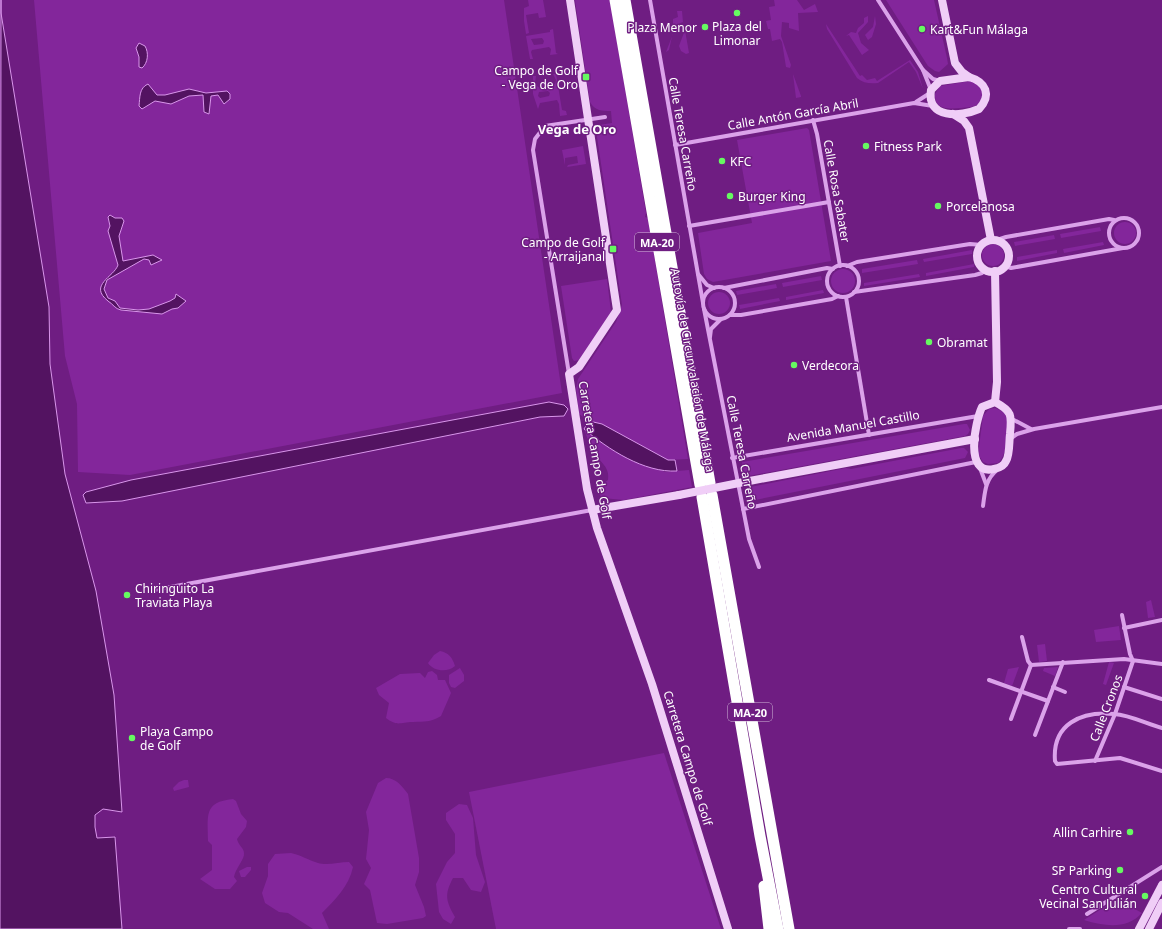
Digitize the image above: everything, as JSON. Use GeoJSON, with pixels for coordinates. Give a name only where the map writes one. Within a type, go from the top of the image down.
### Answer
{"type":"FeatureCollection","features":[{"type":"Feature","properties":{"kind":"highway","name":"Autovía de Circunvalación de Málaga"},"geometry":{"type":"LineString","coordinates":[[615,0],[705,484],[625,0]]}},
{"type":"Feature","properties":{"kind":"highway","name":"MA-20"},"geometry":{"type":"LineString","coordinates":[[778,929],[760,836],[707,496],[789,929]]}},
{"type":"Feature","properties":{"kind":"highway"},"geometry":{"type":"LineString","coordinates":[[760,836],[760,851],[769,929]]}},
{"type":"Feature","properties":{"kind":"highway"},"geometry":{"type":"LineString","coordinates":[[776,857],[782,868],[795,929]]}},
{"type":"Feature","properties":{"kind":"main road"},"geometry":{"type":"LineString","coordinates":[[569,374],[579,366],[617,310],[570,0]]}},
{"type":"Feature","properties":{"kind":"main road"},"geometry":{"type":"LineString","coordinates":[[942,0],[955,63],[962,72],[981,82],[986,92],[986,98],[983,104],[976,110],[969,128]]}},
{"type":"Feature","properties":{"kind":"main road"},"geometry":{"type":"LineString","coordinates":[[955,63],[944,80],[931,92],[930,100],[938,111],[945,114],[976,110]]}},
{"type":"Feature","properties":{"kind":"main road"},"geometry":{"type":"LineString","coordinates":[[944,80],[969,77]]}},
{"type":"Feature","properties":{"kind":"main road"},"geometry":{"type":"LineString","coordinates":[[953,114],[964,121],[969,128],[994,240]]}},
{"type":"Feature","properties":{"kind":"main road"},"geometry":{"type":"LineString","coordinates":[[994,240],[1002,242],[1008,251],[1009,256],[1005,266],[995,271],[986,270],[979,263],[979,249],[982,245],[994,240]]}},
{"type":"Feature","properties":{"kind":"main road"},"geometry":{"type":"LineString","coordinates":[[995,271],[997,382],[995,402]]}},
{"type":"Feature","properties":{"kind":"main road","name":"Carretera Campo de Golf"},"geometry":{"type":"LineString","coordinates":[[569,374],[592,510],[652,684],[728,929]]}},
{"type":"Feature","properties":{"kind":"main road"},"geometry":{"type":"LineString","coordinates":[[995,402],[1007,408],[1012,419],[1007,461],[1000,467],[989,470],[977,464],[975,439],[978,416],[982,407],[995,402]]}},
{"type":"Feature","properties":{"kind":"main road"},"geometry":{"type":"LineString","coordinates":[[592,510],[975,439]]}},
{"type":"Feature","properties":{"kind":"main road"},"geometry":{"type":"LineString","coordinates":[[1139,929],[1162,885]]}},
{"type":"Feature","properties":{"kind":"main road"},"geometry":{"type":"LineString","coordinates":[[1149,929],[1162,903]]}},
{"type":"Feature","properties":{"kind":"street","name":"Calle Teresa Carreño"},"geometry":{"type":"LineString","coordinates":[[650,0],[703,303]]}},
{"type":"Feature","properties":{"kind":"street"},"geometry":{"type":"LineString","coordinates":[[878,0],[923,70],[931,92]]}},
{"type":"Feature","properties":{"kind":"street"},"geometry":{"type":"LineString","coordinates":[[923,70],[933,79],[944,80]]}},
{"type":"Feature","properties":{"kind":"street","name":"Calle Antón García Abril"},"geometry":{"type":"LineString","coordinates":[[914,103],[931,92]]}},
{"type":"Feature","properties":{"kind":"street","name":"Calle Antón García Abril"},"geometry":{"type":"LineString","coordinates":[[675,145],[914,103],[933,106]]}},
{"type":"Feature","properties":{"kind":"street","name":"Carretera Campo de Golf"},"geometry":{"type":"LineString","coordinates":[[569,374],[533,150],[535,139],[545,126],[605,117]]}},
{"type":"Feature","properties":{"kind":"street","name":"Calle Rosa Sabater"},"geometry":{"type":"LineString","coordinates":[[813,120],[817,134],[840,266]]}},
{"type":"Feature","properties":{"kind":"street"},"geometry":{"type":"LineString","coordinates":[[689,226],[829,202]]}},
{"type":"Feature","properties":{"kind":"street"},"geometry":{"type":"LineString","coordinates":[[994,240],[1109,219],[1114,220],[1124,217],[1128,218],[1139,228],[1136,242],[1128,248],[1011,268],[1005,266]]}},
{"type":"Feature","properties":{"kind":"street"},"geometry":{"type":"LineString","coordinates":[[1114,220],[1109,228],[1109,237],[1114,245],[1123,248]]}},
{"type":"Feature","properties":{"kind":"street"},"geometry":{"type":"LineString","coordinates":[[697,272],[702,280],[714,288],[724,288],[827,268],[833,269],[857,262],[970,244],[982,245]]}},
{"type":"Feature","properties":{"kind":"street"},"geometry":{"type":"LineString","coordinates":[[847,266],[855,271],[859,280],[854,292]]}},
{"type":"Feature","properties":{"kind":"street"},"geometry":{"type":"LineString","coordinates":[[833,269],[828,279],[828,284],[830,289],[838,296]]}},
{"type":"Feature","properties":{"kind":"street"},"geometry":{"type":"LineString","coordinates":[[710,340],[711,329],[721,319],[730,315],[741,315],[832,299],[838,296],[846,296],[854,292],[858,293],[975,275],[986,270]]}},
{"type":"Feature","properties":{"kind":"street"},"geometry":{"type":"LineString","coordinates":[[714,288],[706,294],[703,303],[704,309],[711,317],[721,319]]}},
{"type":"Feature","properties":{"kind":"street"},"geometry":{"type":"LineString","coordinates":[[724,288],[729,291],[734,300],[734,305],[730,315]]}},
{"type":"Feature","properties":{"kind":"street"},"geometry":{"type":"LineString","coordinates":[[846,296],[869,435]]}},
{"type":"Feature","properties":{"kind":"street","name":"Calle Teresa Carreño"},"geometry":{"type":"LineString","coordinates":[[704,309],[749,539],[759,567]]}},
{"type":"Feature","properties":{"kind":"street"},"geometry":{"type":"LineString","coordinates":[[1009,439],[1017,434],[1034,429],[1162,407]]}},
{"type":"Feature","properties":{"kind":"street","name":"Avenida Manuel Castillo"},"geometry":{"type":"LineString","coordinates":[[732,458],[978,416]]}},
{"type":"Feature","properties":{"kind":"street"},"geometry":{"type":"LineString","coordinates":[[1012,419],[1034,429]]}},
{"type":"Feature","properties":{"kind":"street"},"geometry":{"type":"LineString","coordinates":[[743,509],[977,464],[986,484]]}},
{"type":"Feature","properties":{"kind":"street"},"geometry":{"type":"LineString","coordinates":[[983,506],[986,484],[990,476],[1000,467]]}},
{"type":"Feature","properties":{"kind":"street"},"geometry":{"type":"LineString","coordinates":[[154,590],[592,510]]}},
{"type":"Feature","properties":{"kind":"street"},"geometry":{"type":"LineString","coordinates":[[1122,615],[1133,661]]}},
{"type":"Feature","properties":{"kind":"street"},"geometry":{"type":"LineString","coordinates":[[1124,628],[1162,620]]}},
{"type":"Feature","properties":{"kind":"street"},"geometry":{"type":"LineString","coordinates":[[1022,637],[1028,661],[1031,665]]}},
{"type":"Feature","properties":{"kind":"street"},"geometry":{"type":"LineString","coordinates":[[1031,665],[1109,660],[1162,664]]}},
{"type":"Feature","properties":{"kind":"street","name":"Calle Cronos"},"geometry":{"type":"LineString","coordinates":[[1095,761],[1115,714],[1133,661]]}},
{"type":"Feature","properties":{"kind":"street"},"geometry":{"type":"LineString","coordinates":[[1035,735],[1063,662]]}},
{"type":"Feature","properties":{"kind":"street"},"geometry":{"type":"LineString","coordinates":[[1011,719],[1031,665]]}},
{"type":"Feature","properties":{"kind":"street"},"geometry":{"type":"LineString","coordinates":[[989,680],[1048,701]]}},
{"type":"Feature","properties":{"kind":"street"},"geometry":{"type":"LineString","coordinates":[[1053,687],[1065,692]]}},
{"type":"Feature","properties":{"kind":"street"},"geometry":{"type":"LineString","coordinates":[[1124,687],[1162,699]]}},
{"type":"Feature","properties":{"kind":"street"},"geometry":{"type":"LineString","coordinates":[[1162,728],[1115,714],[1094,714],[1070,722],[1062,728],[1054,749],[1055,761],[1057,764],[1120,758],[1162,771]]}},
{"type":"Feature","properties":{"kind":"street"},"geometry":{"type":"LineString","coordinates":[[1087,914],[1162,867]]}},
{"type":"Feature","properties":{"kind":"street"},"geometry":{"type":"LineString","coordinates":[[1071,928],[1080,929]]}},
{"type":"Feature","properties":{"kind":"shaded area"},"geometry":{"type":"Polygon","coordinates":[[[1,0],[1,13],[49,307],[50,364],[65,474],[96,591],[114,695],[122,812],[103,809],[95,815],[95,827],[97,838],[115,837],[122,929],[0,929],[1,0]]]}},
{"type":"Feature","properties":{"kind":"shaded area"},"geometry":{"type":"Polygon","coordinates":[[[34,0],[504,0],[562,393],[130,475],[78,472],[77,404],[65,356],[34,0]]]}},
{"type":"Feature","properties":{"kind":"shaded area"},"geometry":{"type":"Polygon","coordinates":[[[528,0],[543,0],[546,17],[539,18],[538,13],[526,15],[529,33],[526,34],[524,8],[529,6],[528,0]]]}},
{"type":"Feature","properties":{"kind":"shaded area"},"geometry":{"type":"Polygon","coordinates":[[[575,0],[610,0],[646,213],[645,217],[648,218],[688,459],[668,460],[602,424],[589,421],[579,414],[576,388],[578,379],[616,322],[622,305],[596,130],[599,125],[612,123],[611,111],[596,109],[590,102],[575,0]]]}},
{"type":"Feature","properties":{"kind":"shaded area"},"geometry":{"type":"Polygon","coordinates":[[[774,0],[797,0],[804,10],[815,4],[818,12],[798,13],[799,31],[789,28],[789,23],[782,22],[781,36],[791,65],[790,68],[786,67],[782,42],[780,39],[772,41],[770,29],[768,29],[766,21],[771,20],[769,7],[775,6],[774,0]]]}},
{"type":"Feature","properties":{"kind":"shaded area","name":"Kart&Fun Málaga"},"geometry":{"type":"Polygon","coordinates":[[[886,0],[934,0],[948,64],[939,72],[928,66],[886,0]]]}},
{"type":"Feature","properties":{"kind":"shaded area"},"geometry":{"type":"Polygon","coordinates":[[[677,11],[682,11],[683,22],[677,26],[673,33],[673,19],[678,17],[677,11]]]}},
{"type":"Feature","properties":{"kind":"shaded area"},"geometry":{"type":"Polygon","coordinates":[[[868,16],[868,22],[858,33],[861,43],[869,50],[862,55],[849,35],[846,36],[851,32],[856,33],[858,28],[864,23],[864,18],[868,16]]]}},
{"type":"Feature","properties":{"kind":"shaded area"},"geometry":{"type":"Polygon","coordinates":[[[875,16],[876,24],[872,37],[868,40],[865,35],[873,27],[875,16]]]}},
{"type":"Feature","properties":{"kind":"shaded area"},"geometry":{"type":"Polygon","coordinates":[[[826,24],[860,76],[862,75],[867,80],[875,78],[877,81],[910,60],[918,72],[923,89],[916,72],[909,62],[878,83],[867,83],[859,80],[827,29],[826,24]]]}},
{"type":"Feature","properties":{"kind":"shaded area"},"geometry":{"type":"Polygon","coordinates":[[[553,29],[556,53],[558,54],[550,55],[551,49],[549,47],[532,50],[531,52],[533,59],[530,59],[526,36],[550,32],[550,30],[553,29]],[[542,38],[531,39],[534,45],[543,44],[544,41],[542,38]]]}},
{"type":"Feature","properties":{"kind":"shaded area"},"geometry":{"type":"Polygon","coordinates":[[[685,30],[689,53],[686,54],[681,51],[679,46],[685,30]]]}},
{"type":"Feature","properties":{"kind":"shaded area"},"geometry":{"type":"Polygon","coordinates":[[[672,36],[669,50],[666,52],[672,36]]]}},
{"type":"Feature","properties":{"kind":"shaded area"},"geometry":{"type":"Polygon","coordinates":[[[139,43],[145,46],[147,52],[147,61],[142,68],[139,67],[139,57],[136,48],[139,43]]]}},
{"type":"Feature","properties":{"kind":"shaded area"},"geometry":{"type":"Polygon","coordinates":[[[553,74],[556,74],[562,110],[566,111],[567,115],[560,116],[559,104],[557,100],[540,103],[538,109],[533,94],[533,76],[536,76],[535,83],[538,87],[555,84],[556,80],[553,74]],[[548,91],[539,92],[538,96],[540,98],[549,96],[550,93],[548,91]]]}},
{"type":"Feature","properties":{"kind":"shaded area"},"geometry":{"type":"Polygon","coordinates":[[[793,74],[801,96],[801,97],[796,98],[793,74]]]}},
{"type":"Feature","properties":{"kind":"shaded area"},"geometry":{"type":"Polygon","coordinates":[[[970,81],[977,83],[983,92],[981,101],[977,105],[970,107],[947,108],[940,106],[937,103],[935,94],[940,86],[970,81]]]}},
{"type":"Feature","properties":{"kind":"shaded area"},"geometry":{"type":"Polygon","coordinates":[[[148,84],[157,95],[165,95],[189,89],[206,93],[227,91],[230,94],[230,99],[224,104],[218,95],[211,96],[209,114],[204,112],[203,95],[189,96],[171,104],[155,101],[142,109],[139,106],[140,93],[148,84]]]}},
{"type":"Feature","properties":{"kind":"shaded area"},"geometry":{"type":"Polygon","coordinates":[[[807,128],[809,130],[831,261],[713,282],[707,279],[704,274],[698,233],[752,223],[737,140],[807,128]]]}},
{"type":"Feature","properties":{"kind":"shaded area"},"geometry":{"type":"Polygon","coordinates":[[[583,146],[586,164],[567,167],[568,165],[578,163],[577,156],[565,158],[565,165],[562,150],[583,146]]]}},
{"type":"Feature","properties":{"kind":"shaded area"},"geometry":{"type":"Polygon","coordinates":[[[110,215],[115,218],[122,218],[124,221],[119,236],[123,261],[153,255],[162,260],[151,265],[149,260],[144,259],[107,280],[104,289],[108,298],[115,301],[120,308],[138,310],[149,309],[170,301],[175,298],[176,294],[186,301],[178,308],[162,314],[121,310],[116,308],[103,295],[101,286],[118,265],[108,231],[110,226],[108,217],[110,215]]]}},
{"type":"Feature","properties":{"kind":"shaded area"},"geometry":{"type":"Polygon","coordinates":[[[1121,222],[1129,222],[1136,229],[1136,237],[1129,244],[1121,244],[1114,237],[1114,229],[1121,222]]]}},
{"type":"Feature","properties":{"kind":"shaded area"},"geometry":{"type":"Polygon","coordinates":[[[1100,227],[1101,231],[1061,238],[1060,234],[1100,227]]]}},
{"type":"Feature","properties":{"kind":"shaded area"},"geometry":{"type":"Polygon","coordinates":[[[1054,235],[1055,239],[1015,246],[1014,242],[1054,235]]]}},
{"type":"Feature","properties":{"kind":"shaded area"},"geometry":{"type":"Polygon","coordinates":[[[1103,242],[1104,245],[1064,253],[1063,249],[1103,242]]]}},
{"type":"Feature","properties":{"kind":"shaded area"},"geometry":{"type":"Polygon","coordinates":[[[993,244],[1001,247],[1004,255],[1001,263],[993,266],[985,263],[982,255],[985,247],[993,244]]]}},
{"type":"Feature","properties":{"kind":"shaded area"},"geometry":{"type":"Polygon","coordinates":[[[972,250],[972,254],[924,262],[923,259],[972,250]]]}},
{"type":"Feature","properties":{"kind":"shaded area"},"geometry":{"type":"Polygon","coordinates":[[[1057,250],[1057,253],[1017,261],[1017,257],[1057,250]]]}},
{"type":"Feature","properties":{"kind":"shaded area"},"geometry":{"type":"Polygon","coordinates":[[[917,260],[918,264],[862,273],[862,269],[917,260]]]}},
{"type":"Feature","properties":{"kind":"shaded area"},"geometry":{"type":"Polygon","coordinates":[[[974,264],[974,267],[926,276],[926,273],[974,264]]]}},
{"type":"Feature","properties":{"kind":"shaded area"},"geometry":{"type":"Polygon","coordinates":[[[843,269],[851,273],[855,281],[851,289],[843,293],[835,289],[831,281],[835,273],[843,269]]]}},
{"type":"Feature","properties":{"kind":"shaded area"},"geometry":{"type":"Polygon","coordinates":[[[919,274],[920,277],[864,286],[864,283],[919,274]]]}},
{"type":"Feature","properties":{"kind":"shaded area"},"geometry":{"type":"Polygon","coordinates":[[[821,276],[822,280],[783,287],[782,283],[821,276]]]}},
{"type":"Feature","properties":{"kind":"shaded area"},"geometry":{"type":"Polygon","coordinates":[[[607,279],[611,312],[579,360],[574,361],[572,358],[561,286],[607,279]]]}},
{"type":"Feature","properties":{"kind":"shaded area"},"geometry":{"type":"Polygon","coordinates":[[[776,284],[777,288],[737,295],[736,291],[776,284]]]}},
{"type":"Feature","properties":{"kind":"shaded area"},"geometry":{"type":"Polygon","coordinates":[[[823,290],[824,293],[786,300],[786,297],[823,290]]]}},
{"type":"Feature","properties":{"kind":"shaded area"},"geometry":{"type":"Polygon","coordinates":[[[719,292],[727,295],[730,303],[727,311],[719,314],[711,311],[708,303],[711,295],[719,292]]]}},
{"type":"Feature","properties":{"kind":"shaded area"},"geometry":{"type":"Polygon","coordinates":[[[779,298],[780,301],[740,309],[739,305],[779,298]]]}},
{"type":"Feature","properties":{"kind":"shaded area"},"geometry":{"type":"Polygon","coordinates":[[[549,402],[564,405],[568,409],[564,416],[540,417],[122,501],[86,503],[83,495],[86,492],[131,480],[549,402]]]}},
{"type":"Feature","properties":{"kind":"shaded area"},"geometry":{"type":"Polygon","coordinates":[[[995,408],[1006,413],[1008,432],[1006,447],[1001,459],[998,463],[988,464],[983,462],[978,454],[983,416],[989,409],[995,408]]]}},
{"type":"Feature","properties":{"kind":"shaded area"},"geometry":{"type":"Polygon","coordinates":[[[589,421],[602,424],[668,460],[675,460],[677,471],[665,471],[652,468],[639,464],[615,452],[584,429],[589,421]]]}},
{"type":"Feature","properties":{"kind":"shaded area"},"geometry":{"type":"Polygon","coordinates":[[[967,424],[970,430],[965,436],[743,477],[742,462],[967,424]]]}},
{"type":"Feature","properties":{"kind":"shaded area"},"geometry":{"type":"Polygon","coordinates":[[[584,429],[593,436],[665,472],[689,470],[692,487],[624,500],[602,498],[596,489],[608,480],[608,472],[594,453],[584,429]]]}},
{"type":"Feature","properties":{"kind":"shaded area"},"geometry":{"type":"Polygon","coordinates":[[[964,448],[968,452],[965,458],[750,501],[745,488],[846,468],[851,469],[964,448]]]}},
{"type":"Feature","properties":{"kind":"shaded area"},"geometry":{"type":"Polygon","coordinates":[[[1151,600],[1155,617],[1148,618],[1146,602],[1151,600]]]}},
{"type":"Feature","properties":{"kind":"shaded area"},"geometry":{"type":"Polygon","coordinates":[[[1119,626],[1121,640],[1096,642],[1094,630],[1119,626]]]}},
{"type":"Feature","properties":{"kind":"shaded area"},"geometry":{"type":"Polygon","coordinates":[[[1045,644],[1047,661],[1039,662],[1037,645],[1045,644]]]}},
{"type":"Feature","properties":{"kind":"shaded area"},"geometry":{"type":"Polygon","coordinates":[[[440,651],[450,656],[455,666],[448,670],[440,670],[430,666],[428,663],[434,655],[440,651]]]}},
{"type":"Feature","properties":{"kind":"shaded area"},"geometry":{"type":"Polygon","coordinates":[[[1109,662],[1114,663],[1106,685],[1103,684],[1109,662]]]}},
{"type":"Feature","properties":{"kind":"shaded area"},"geometry":{"type":"Polygon","coordinates":[[[1019,667],[1012,686],[1004,683],[1008,669],[1019,667]]]}},
{"type":"Feature","properties":{"kind":"shaded area"},"geometry":{"type":"Polygon","coordinates":[[[1058,667],[1055,676],[1043,671],[1044,668],[1058,667]]]}},
{"type":"Feature","properties":{"kind":"shaded area"},"geometry":{"type":"Polygon","coordinates":[[[460,668],[464,675],[464,681],[455,688],[451,687],[449,683],[449,675],[460,668]]]}},
{"type":"Feature","properties":{"kind":"shaded area"},"geometry":{"type":"Polygon","coordinates":[[[432,671],[437,675],[438,680],[445,680],[451,693],[441,716],[427,721],[399,723],[393,722],[386,718],[389,703],[379,695],[376,688],[400,674],[420,673],[425,678],[428,672],[432,671]]]}},
{"type":"Feature","properties":{"kind":"shaded area"},"geometry":{"type":"Polygon","coordinates":[[[664,753],[721,929],[496,929],[469,792],[664,753]]]}},
{"type":"Feature","properties":{"kind":"shaded area"},"geometry":{"type":"Polygon","coordinates":[[[386,778],[396,781],[408,794],[419,858],[419,872],[415,885],[426,916],[423,918],[387,924],[377,923],[370,890],[364,884],[371,868],[366,859],[369,830],[366,812],[378,783],[386,778]]]}},
{"type":"Feature","properties":{"kind":"shaded area"},"geometry":{"type":"Polygon","coordinates":[[[188,780],[189,787],[174,791],[173,788],[179,782],[188,780]]]}},
{"type":"Feature","properties":{"kind":"shaded area"},"geometry":{"type":"Polygon","coordinates":[[[233,799],[236,801],[241,814],[247,821],[246,827],[237,839],[244,855],[234,877],[237,881],[230,889],[215,889],[200,879],[212,870],[212,845],[208,841],[209,812],[216,803],[233,799]]]}},
{"type":"Feature","properties":{"kind":"shaded area"},"geometry":{"type":"Polygon","coordinates":[[[459,804],[467,805],[473,818],[476,855],[485,882],[481,892],[471,890],[463,878],[453,878],[447,894],[448,902],[455,917],[451,924],[443,919],[439,912],[436,884],[447,862],[455,853],[455,834],[446,820],[446,813],[459,804]]]}},
{"type":"Feature","properties":{"kind":"shaded area"},"geometry":{"type":"Polygon","coordinates":[[[291,853],[322,864],[349,862],[353,867],[345,886],[322,913],[329,929],[313,929],[288,913],[279,912],[265,903],[262,893],[268,876],[268,864],[275,854],[291,853]]]}},
{"type":"Feature","properties":{"kind":"shaded area"},"geometry":{"type":"Polygon","coordinates":[[[247,867],[251,867],[251,870],[245,877],[241,877],[239,871],[247,867]]]}},
{"type":"Feature","properties":{"kind":"shaded area"},"geometry":{"type":"Polygon","coordinates":[[[1117,899],[1142,913],[1130,922],[1116,925],[1101,924],[1084,920],[1117,899]]]}},
{"type":"Feature","properties":{"kind":"place","name":"Plaza del Limonar"},"geometry":{"type":"Point","coordinates":[737,13]}},
{"type":"Feature","properties":{"kind":"place","name":"Plaza Menor"},"geometry":{"type":"Point","coordinates":[705,27]}},
{"type":"Feature","properties":{"kind":"place","name":"Kart&Fun Málaga"},"geometry":{"type":"Point","coordinates":[922,29]}},
{"type":"Feature","properties":{"kind":"place","name":"Campo de Golf - Vega de Oro"},"geometry":{"type":"Point","coordinates":[586,77]}},
{"type":"Feature","properties":{"kind":"place","name":"Fitness Park"},"geometry":{"type":"Point","coordinates":[866,146]}},
{"type":"Feature","properties":{"kind":"place","name":"KFC"},"geometry":{"type":"Point","coordinates":[722,161]}},
{"type":"Feature","properties":{"kind":"place","name":"Burger King"},"geometry":{"type":"Point","coordinates":[730,196]}},
{"type":"Feature","properties":{"kind":"place","name":"Porcelanosa"},"geometry":{"type":"Point","coordinates":[938,206]}},
{"type":"Feature","properties":{"kind":"place","name":"Campo de Golf - Arraijanal"},"geometry":{"type":"Point","coordinates":[613,249]}},
{"type":"Feature","properties":{"kind":"place","name":"Obramat"},"geometry":{"type":"Point","coordinates":[929,342]}},
{"type":"Feature","properties":{"kind":"place","name":"Verdecora"},"geometry":{"type":"Point","coordinates":[794,365]}},
{"type":"Feature","properties":{"kind":"place","name":"Chiringuito La Traviata Playa"},"geometry":{"type":"Point","coordinates":[127,595]}},
{"type":"Feature","properties":{"kind":"place","name":"Playa Campo de Golf"},"geometry":{"type":"Point","coordinates":[132,738]}},
{"type":"Feature","properties":{"kind":"place","name":"Allin Carhire"},"geometry":{"type":"Point","coordinates":[1130,832]}},
{"type":"Feature","properties":{"kind":"place","name":"SP Parking"},"geometry":{"type":"Point","coordinates":[1120,870]}},
{"type":"Feature","properties":{"kind":"place","name":"Centro Cultural Vecinal San Julián"},"geometry":{"type":"Point","coordinates":[1145,896]}},
{"type":"Feature","properties":{"kind":"district","name":"Vega de Oro"},"geometry":{"type":"Point","coordinates":[577,129]}}]}
